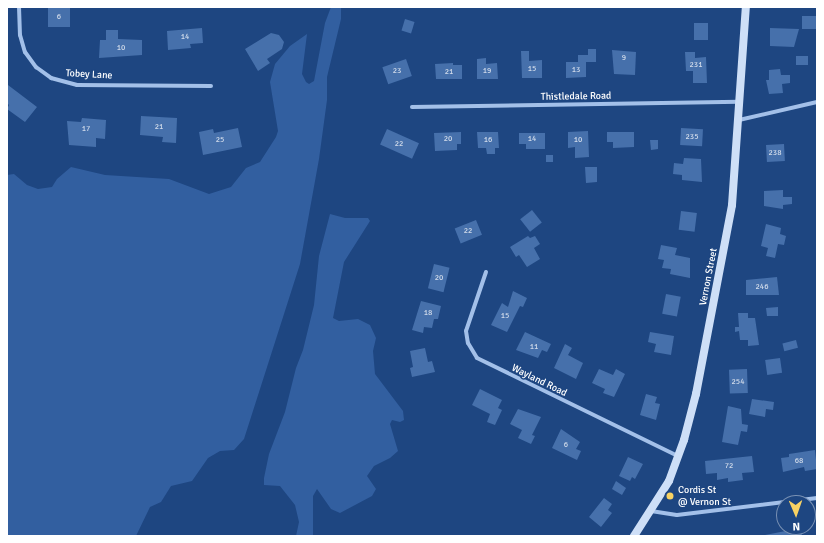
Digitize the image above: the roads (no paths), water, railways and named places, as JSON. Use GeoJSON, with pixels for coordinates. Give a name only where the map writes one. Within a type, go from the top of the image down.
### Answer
{"type":"FeatureCollection","features":[{"type":"Feature","properties":{"kind":"main road","name":"Vernon Street"},"geometry":{"type":"LineString","coordinates":[[634,536],[652,511],[669,480],[678,456],[696,394],[729,224],[739,120],[746,7]]}},
{"type":"Feature","properties":{"kind":"street","name":"Tobey Lane"},"geometry":{"type":"LineString","coordinates":[[19,7],[20,35],[25,52],[43,73],[59,82],[77,85],[210,86]]}},
{"type":"Feature","properties":{"kind":"street","name":"Thistledale Road"},"geometry":{"type":"LineString","coordinates":[[412,107],[739,102]]}},
{"type":"Feature","properties":{"kind":"street"},"geometry":{"type":"LineString","coordinates":[[739,120],[817,102]]}},
{"type":"Feature","properties":{"kind":"street","name":"Wayland Road"},"geometry":{"type":"LineString","coordinates":[[486,272],[466,331],[470,348],[477,358],[678,456]]}},
{"type":"Feature","properties":{"kind":"street"},"geometry":{"type":"LineString","coordinates":[[652,511],[677,515],[817,498]]}},
{"type":"Feature","properties":{"kind":"place","name":"Cordis St @ Vernon St"},"geometry":{"type":"Point","coordinates":[670,496]}}]}
